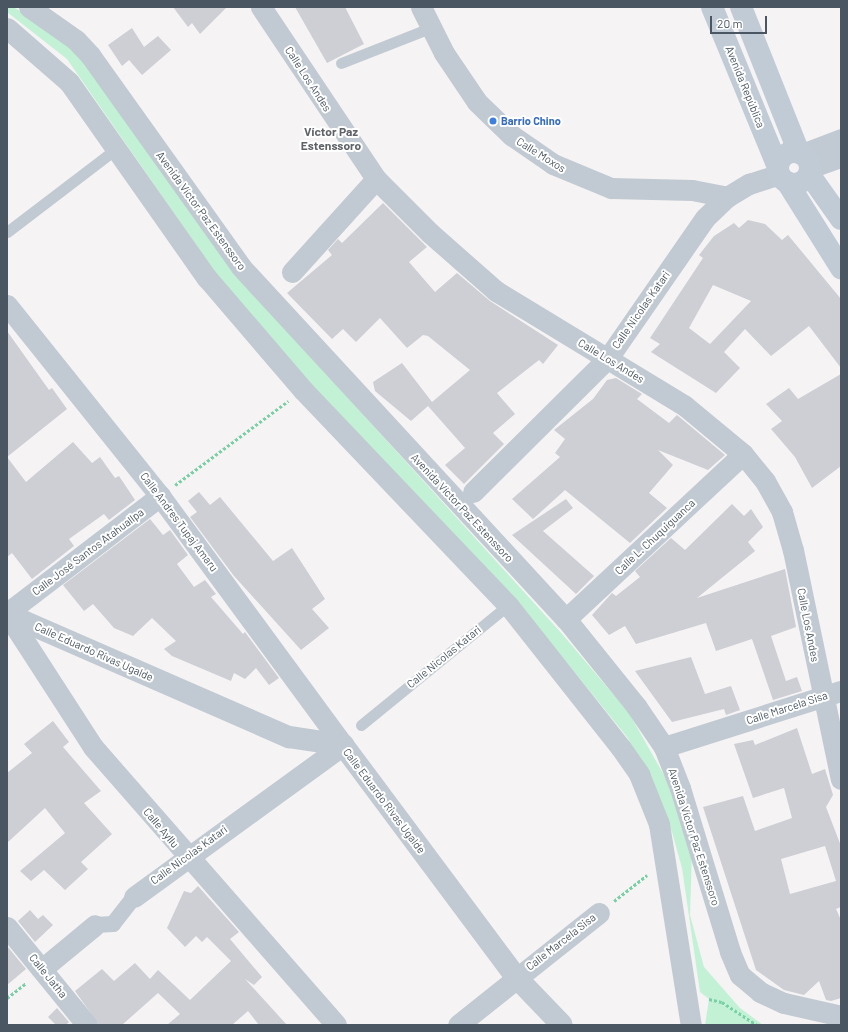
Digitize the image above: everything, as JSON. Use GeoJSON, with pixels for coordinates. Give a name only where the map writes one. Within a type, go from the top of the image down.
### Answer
{"type":"FeatureCollection","features":[{"type":"Feature","properties":{"kind":"main road","name":"Avenida República"},"geometry":{"type":"LineString","coordinates":[[712,7],[781,175],[841,268]]}},
{"type":"Feature","properties":{"kind":"main road"},"geometry":{"type":"LineString","coordinates":[[741,7],[805,162],[841,219]]}},
{"type":"Feature","properties":{"kind":"main road"},"geometry":{"type":"LineString","coordinates":[[785,155],[805,162],[799,183],[781,175],[785,155]]}},
{"type":"Feature","properties":{"kind":"street","name":"Avenida Víctor Paz Estenssoro"},"geometry":{"type":"LineString","coordinates":[[29,7],[76,40],[90,55],[241,267],[566,619],[606,666],[664,747],[740,975],[760,992],[784,1003],[841,1016]]}},
{"type":"Feature","properties":{"kind":"street","name":"Calle Los Andes"},"geometry":{"type":"LineString","coordinates":[[261,7],[376,179],[496,291],[685,406],[743,454],[765,481],[782,512],[832,694],[841,779]]}},
{"type":"Feature","properties":{"kind":"street","name":"Calle Moxos"},"geometry":{"type":"LineString","coordinates":[[421,7],[430,28],[477,102],[511,135],[553,164],[611,188],[692,190],[727,197]]}},
{"type":"Feature","properties":{"kind":"street"},"geometry":{"type":"LineString","coordinates":[[7,28],[70,82],[207,278],[303,390],[508,605],[639,774],[659,824],[691,1025]]}},
{"type":"Feature","properties":{"kind":"street"},"geometry":{"type":"LineString","coordinates":[[805,162],[841,140]]}},
{"type":"Feature","properties":{"kind":"street"},"geometry":{"type":"LineString","coordinates":[[805,162],[841,156]]}},
{"type":"Feature","properties":{"kind":"street","name":"Calle Nicolas Katari"},"geometry":{"type":"LineString","coordinates":[[473,492],[608,358],[705,218],[727,197],[749,184],[781,175]]}},
{"type":"Feature","properties":{"kind":"street"},"geometry":{"type":"LineString","coordinates":[[292,272],[376,179]]}},
{"type":"Feature","properties":{"kind":"street","name":"Calle Andres Tupaj Amaru"},"geometry":{"type":"LineString","coordinates":[[7,305],[160,496],[343,745]]}},
{"type":"Feature","properties":{"kind":"street","name":"Calle L. Chuquiguanca"},"geometry":{"type":"LineString","coordinates":[[566,619],[743,454]]}},
{"type":"Feature","properties":{"kind":"street","name":"Calle José Santos Atahuallpa"},"geometry":{"type":"LineString","coordinates":[[7,614],[160,496]]}},
{"type":"Feature","properties":{"kind":"street","name":"Calle Eduardo Rivas Ugalde"},"geometry":{"type":"LineString","coordinates":[[7,614],[289,737],[343,745],[516,977],[562,1025]]}},
{"type":"Feature","properties":{"kind":"street","name":"Calle Ayllu"},"geometry":{"type":"LineString","coordinates":[[7,614],[93,747],[185,857],[336,1025]]}},
{"type":"Feature","properties":{"kind":"street","name":"Calle Marcela Sisa"},"geometry":{"type":"LineString","coordinates":[[664,747],[832,694]]}},
{"type":"Feature","properties":{"kind":"street","name":"Calle Nicolas Katari"},"geometry":{"type":"LineString","coordinates":[[43,968],[95,925],[113,924],[134,897],[185,857],[343,745]]}},
{"type":"Feature","properties":{"kind":"street","name":"Calle Marcela Sisa"},"geometry":{"type":"LineString","coordinates":[[458,1025],[516,977],[599,913]]}},
{"type":"Feature","properties":{"kind":"street","name":"Calle Jatha"},"geometry":{"type":"LineString","coordinates":[[7,927],[43,968],[87,1025]]}},
{"type":"Feature","properties":{"kind":"lane"},"geometry":{"type":"LineString","coordinates":[[341,63],[430,28]]}},
{"type":"Feature","properties":{"kind":"lane"},"geometry":{"type":"LineString","coordinates":[[7,232],[116,149]]}},
{"type":"Feature","properties":{"kind":"lane","name":"Calle Nicolas Katari"},"geometry":{"type":"LineString","coordinates":[[361,724],[508,605]]}},
{"type":"Feature","properties":{"kind":"path"},"geometry":{"type":"LineString","coordinates":[[160,496],[303,390]]}},
{"type":"Feature","properties":{"kind":"path","name":"Calle Marcela Sisa"},"geometry":{"type":"LineString","coordinates":[[599,913],[665,860]]}},
{"type":"Feature","properties":{"kind":"path"},"geometry":{"type":"LineString","coordinates":[[709,999],[722,1002],[757,1025]]}},
{"type":"Feature","properties":{"kind":"green space"},"geometry":{"type":"Polygon","coordinates":[[[7,7],[13,7],[53,30],[77,48],[242,281],[563,635],[629,713],[669,784],[692,851],[690,915],[704,967],[740,1008],[763,1025],[705,1025],[709,999],[700,992],[682,868],[672,832],[655,787],[627,737],[563,658],[306,380],[217,275],[67,59],[7,12],[7,7]]]}},
{"type":"Feature","properties":{"kind":"building"},"geometry":{"type":"Polygon","coordinates":[[[173,7],[227,7],[200,34],[192,23],[188,27],[173,7]]]}},
{"type":"Feature","properties":{"kind":"building"},"geometry":{"type":"Polygon","coordinates":[[[295,7],[345,7],[364,44],[327,63],[295,7]]]}},
{"type":"Feature","properties":{"kind":"building"},"geometry":{"type":"Polygon","coordinates":[[[132,28],[144,47],[158,36],[171,50],[142,75],[129,60],[122,66],[108,45],[132,28]]]}},
{"type":"Feature","properties":{"kind":"building"},"geometry":{"type":"Polygon","coordinates":[[[383,203],[427,247],[409,262],[435,292],[457,273],[490,301],[558,345],[543,364],[539,360],[497,393],[515,414],[493,433],[504,444],[464,484],[445,465],[465,448],[428,406],[411,421],[375,391],[373,382],[402,363],[432,402],[470,370],[428,336],[423,335],[407,348],[380,318],[356,342],[343,329],[332,339],[287,293],[332,255],[328,250],[338,239],[342,243],[383,203]]]}},
{"type":"Feature","properties":{"kind":"building"},"geometry":{"type":"Polygon","coordinates":[[[748,220],[765,224],[782,240],[788,235],[841,299],[841,368],[809,326],[771,356],[745,329],[724,352],[740,368],[716,393],[651,352],[660,344],[650,338],[703,258],[699,255],[714,236],[734,223],[739,228],[748,220]],[[713,285],[689,328],[710,344],[751,301],[713,285]]]}},
{"type":"Feature","properties":{"kind":"building"},"geometry":{"type":"Polygon","coordinates":[[[7,331],[49,390],[52,388],[67,409],[7,457],[7,331]]]}},
{"type":"Feature","properties":{"kind":"building"},"geometry":{"type":"Polygon","coordinates":[[[841,374],[841,466],[812,488],[795,457],[771,429],[782,421],[766,404],[789,388],[798,399],[841,374]]]}},
{"type":"Feature","properties":{"kind":"building"},"geometry":{"type":"Polygon","coordinates":[[[616,378],[642,394],[637,399],[669,423],[677,415],[725,455],[708,470],[658,450],[673,465],[649,493],[667,508],[630,543],[565,490],[533,519],[512,499],[560,457],[555,453],[565,439],[554,430],[593,399],[607,380],[616,378]]]}},
{"type":"Feature","properties":{"kind":"building"},"geometry":{"type":"Polygon","coordinates":[[[73,442],[92,463],[100,457],[115,478],[119,476],[135,500],[109,520],[104,514],[69,539],[74,546],[32,579],[12,553],[7,557],[7,457],[26,482],[73,442]]]}},
{"type":"Feature","properties":{"kind":"building"},"geometry":{"type":"Polygon","coordinates":[[[199,492],[210,505],[220,497],[273,561],[292,548],[325,599],[312,609],[329,628],[301,650],[234,576],[190,517],[197,512],[188,501],[199,492]]]}},
{"type":"Feature","properties":{"kind":"building"},"geometry":{"type":"Polygon","coordinates":[[[566,499],[573,508],[543,531],[594,576],[576,594],[512,535],[566,499]]]}},
{"type":"Feature","properties":{"kind":"building"},"geometry":{"type":"Polygon","coordinates":[[[732,504],[744,516],[751,509],[763,527],[748,542],[755,551],[697,598],[785,569],[796,627],[771,636],[786,681],[797,677],[802,691],[773,700],[752,639],[716,651],[706,623],[636,644],[625,626],[609,635],[592,615],[612,593],[616,596],[640,577],[635,571],[671,538],[685,550],[732,504]]]}},
{"type":"Feature","properties":{"kind":"building"},"geometry":{"type":"Polygon","coordinates":[[[150,519],[163,535],[170,530],[188,555],[177,564],[194,587],[205,580],[216,594],[211,597],[243,634],[245,632],[279,678],[269,685],[256,668],[245,679],[234,673],[231,681],[172,656],[164,649],[176,641],[152,618],[133,636],[114,628],[93,604],[84,611],[63,585],[150,519]]]}},
{"type":"Feature","properties":{"kind":"building"},"geometry":{"type":"Polygon","coordinates":[[[691,657],[705,694],[731,686],[740,710],[726,715],[724,709],[672,722],[635,671],[691,657]]]}},
{"type":"Feature","properties":{"kind":"building"},"geometry":{"type":"Polygon","coordinates":[[[53,721],[69,742],[63,747],[101,791],[84,803],[112,834],[81,862],[88,869],[65,890],[44,870],[31,881],[20,871],[65,833],[45,808],[7,843],[7,773],[32,753],[24,744],[53,721]]]}},
{"type":"Feature","properties":{"kind":"building"},"geometry":{"type":"Polygon","coordinates":[[[797,728],[812,774],[825,769],[833,795],[826,807],[841,846],[841,907],[836,909],[841,920],[841,998],[831,1001],[826,1000],[819,981],[804,995],[784,990],[756,970],[703,807],[743,796],[755,831],[792,818],[784,788],[753,798],[734,744],[753,740],[755,745],[797,728]],[[825,846],[781,859],[790,894],[836,881],[825,846]]]}},
{"type":"Feature","properties":{"kind":"building"},"geometry":{"type":"Polygon","coordinates":[[[198,886],[239,932],[230,939],[262,977],[254,985],[245,979],[287,1025],[259,1025],[248,1011],[232,1025],[167,1025],[180,1014],[158,993],[122,1025],[99,1025],[75,991],[102,969],[114,981],[135,963],[150,979],[158,970],[190,1000],[231,961],[207,937],[202,942],[196,936],[185,947],[167,928],[184,891],[191,893],[198,886]]]}},
{"type":"Feature","properties":{"kind":"building"},"geometry":{"type":"Polygon","coordinates":[[[30,910],[38,919],[43,915],[53,925],[35,942],[18,921],[30,910]]]}},
{"type":"Feature","properties":{"kind":"building"},"geometry":{"type":"Polygon","coordinates":[[[7,946],[26,969],[7,985],[7,946]]]}},
{"type":"Feature","properties":{"kind":"building"},"geometry":{"type":"Polygon","coordinates":[[[57,1008],[69,1022],[66,1025],[56,1025],[48,1017],[57,1008]]]}},
{"type":"Feature","properties":{"kind":"place","name":"Barrio Chino"},"geometry":{"type":"Point","coordinates":[493,121]}},
{"type":"Feature","properties":{"kind":"district","name":"Víctor Paz Estenssoro"},"geometry":{"type":"Point","coordinates":[331,139]}}]}
